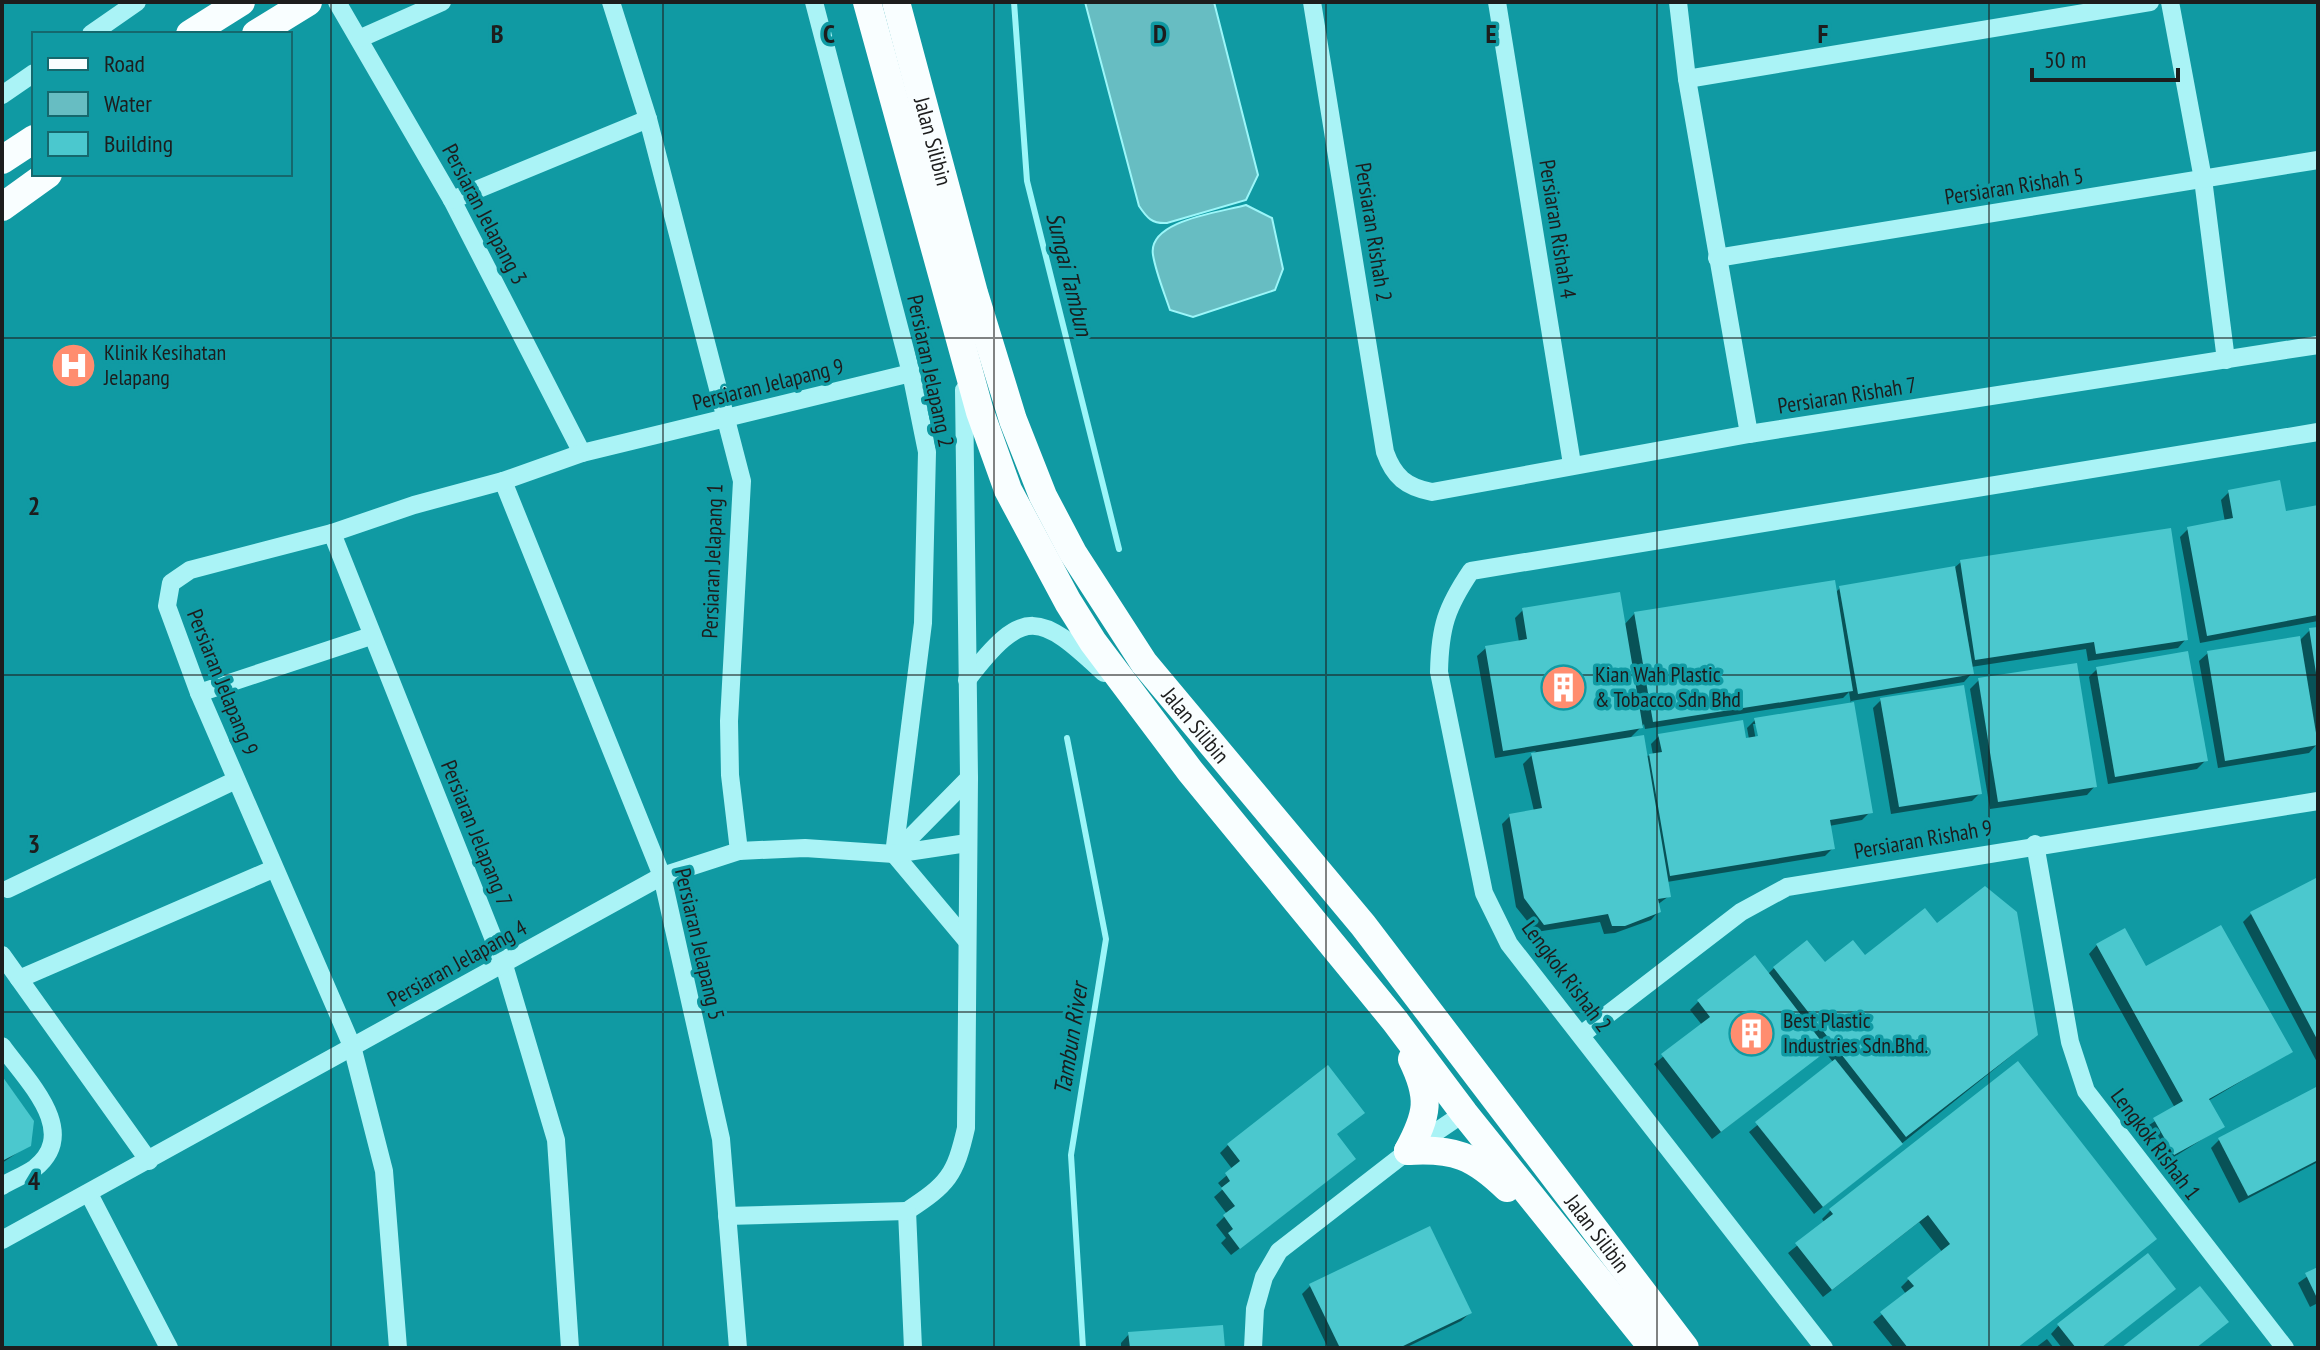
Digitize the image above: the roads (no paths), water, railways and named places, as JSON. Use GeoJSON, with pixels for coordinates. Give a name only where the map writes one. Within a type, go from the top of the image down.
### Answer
{"type":"FeatureCollection","features":[{"type":"Feature","properties":{"kind":"main road"},"geometry":{"type":"LineString","coordinates":[[259,32],[308,2]]}},
{"type":"Feature","properties":{"kind":"main road","name":"Jalan Silibin"},"geometry":{"type":"LineString","coordinates":[[867,2],[962,353],[1008,490],[1068,602],[1190,771],[1395,1021],[1464,1113],[1653,1348]]}},
{"type":"Feature","properties":{"kind":"main road","name":"Jalan Silibin"},"geometry":{"type":"LineString","coordinates":[[896,2],[974,293],[1013,420],[1043,496],[1111,617],[1144,663],[1363,925],[1685,1348]]}},
{"type":"Feature","properties":{"kind":"main road"},"geometry":{"type":"LineString","coordinates":[[192,32],[223,7]]}},
{"type":"Feature","properties":{"kind":"main road"},"geometry":{"type":"LineString","coordinates":[[2,160],[32,140]]}},
{"type":"Feature","properties":{"kind":"main road"},"geometry":{"type":"LineString","coordinates":[[2,207],[45,176]]}},
{"type":"Feature","properties":{"kind":"main road"},"geometry":{"type":"LineString","coordinates":[[1363,925],[1397,995],[1467,1082],[1471,1099],[1464,1113],[1482,1112],[1495,1118],[1554,1190],[1597,1231]]}},
{"type":"Feature","properties":{"kind":"main road"},"geometry":{"type":"LineString","coordinates":[[1395,1021],[1421,1078],[1426,1098],[1424,1121],[1408,1151]]}},
{"type":"Feature","properties":{"kind":"main road"},"geometry":{"type":"LineString","coordinates":[[1408,1151],[1440,1149],[1481,1165],[1583,1260]]}},
{"type":"Feature","properties":{"kind":"street"},"geometry":{"type":"LineString","coordinates":[[94,32],[137,2]]}},
{"type":"Feature","properties":{"kind":"street","name":"Persiaran Jelapang 3"},"geometry":{"type":"LineString","coordinates":[[337,2],[361,38],[452,200],[582,453]]}},
{"type":"Feature","properties":{"kind":"street"},"geometry":{"type":"LineString","coordinates":[[361,38],[442,2]]}},
{"type":"Feature","properties":{"kind":"street","name":"Persiaran Jelapang 1"},"geometry":{"type":"LineString","coordinates":[[611,2],[648,119],[742,481],[729,721],[730,775],[739,851]]}},
{"type":"Feature","properties":{"kind":"street","name":"Persiaran Jelapang 2"},"geometry":{"type":"LineString","coordinates":[[814,2],[911,373],[927,452],[923,623],[894,854]]}},
{"type":"Feature","properties":{"kind":"street","name":"Persiaran Rishah 2"},"geometry":{"type":"LineString","coordinates":[[1312,2],[1385,452],[1391,469]]}},
{"type":"Feature","properties":{"kind":"street","name":"Persiaran Rishah 4"},"geometry":{"type":"LineString","coordinates":[[1497,2],[1572,464]]}},
{"type":"Feature","properties":{"kind":"street"},"geometry":{"type":"LineString","coordinates":[[1678,2],[1687,79],[1749,434]]}},
{"type":"Feature","properties":{"kind":"street"},"geometry":{"type":"LineString","coordinates":[[1687,79],[2150,2]]}},
{"type":"Feature","properties":{"kind":"street"},"geometry":{"type":"LineString","coordinates":[[2170,2],[2203,179],[2226,360]]}},
{"type":"Feature","properties":{"kind":"street"},"geometry":{"type":"LineString","coordinates":[[2,95],[32,74]]}},
{"type":"Feature","properties":{"kind":"street"},"geometry":{"type":"LineString","coordinates":[[452,200],[648,119]]}},
{"type":"Feature","properties":{"kind":"street","name":"Persiaran Rishah 5"},"geometry":{"type":"LineString","coordinates":[[1717,258],[2318,160]]}},
{"type":"Feature","properties":{"kind":"street","name":"Persiaran Rishah 7"},"geometry":{"type":"LineString","coordinates":[[1391,469],[1414,488],[1432,492],[1749,434],[2318,345]]}},
{"type":"Feature","properties":{"kind":"street","name":"Jalan Silibin"},"geometry":{"type":"LineString","coordinates":[[907,1211],[941,1188],[959,1161],[964,1139],[969,778],[968,451],[962,353]]}},
{"type":"Feature","properties":{"kind":"street","name":"Persiaran Jelapang 9"},"geometry":{"type":"LineString","coordinates":[[398,1348],[384,1171],[352,1046],[199,693],[167,606],[171,583],[190,570],[332,533],[414,505],[503,481],[582,453],[911,373]]}},
{"type":"Feature","properties":{"kind":"street","name":"Lengkok Rishah 2"},"geometry":{"type":"LineString","coordinates":[[1824,1348],[1509,944],[1484,893],[1439,672],[1440,634],[1450,602],[1471,571],[2318,432]]}},
{"type":"Feature","properties":{"kind":"street","name":"Persiaran Jelapang 5"},"geometry":{"type":"LineString","coordinates":[[503,481],[662,876],[721,1139],[738,1348]]}},
{"type":"Feature","properties":{"kind":"street","name":"Persiaran Jelapang 7"},"geometry":{"type":"LineString","coordinates":[[332,533],[504,965],[556,1140],[570,1348]]}},
{"type":"Feature","properties":{"kind":"street"},"geometry":{"type":"LineString","coordinates":[[967,680],[1005,636],[1023,626],[1043,625],[1066,637],[1107,676],[1128,689]]}},
{"type":"Feature","properties":{"kind":"street"},"geometry":{"type":"LineString","coordinates":[[199,693],[371,636]]}},
{"type":"Feature","properties":{"kind":"street"},"geometry":{"type":"LineString","coordinates":[[967,941],[894,854],[969,778]]}},
{"type":"Feature","properties":{"kind":"street"},"geometry":{"type":"LineString","coordinates":[[8,889],[236,780]]}},
{"type":"Feature","properties":{"kind":"street","name":"Persiaran Rishah 9"},"geometry":{"type":"LineString","coordinates":[[1581,1035],[1741,912],[1787,887],[2035,844],[2318,801]]}},
{"type":"Feature","properties":{"kind":"street","name":"Persiaran Jelapang 4"},"geometry":{"type":"LineString","coordinates":[[2,1240],[662,876],[739,851],[805,848],[894,854],[967,843]]}},
{"type":"Feature","properties":{"kind":"street","name":"Lengkok Rishah 1"},"geometry":{"type":"LineString","coordinates":[[2035,844],[2070,1042],[2086,1091],[2285,1348]]}},
{"type":"Feature","properties":{"kind":"street"},"geometry":{"type":"LineString","coordinates":[[19,979],[273,869]]}},
{"type":"Feature","properties":{"kind":"street"},"geometry":{"type":"LineString","coordinates":[[2,955],[149,1161]]}},
{"type":"Feature","properties":{"kind":"street"},"geometry":{"type":"LineString","coordinates":[[2,1046],[53,1118],[53,1143],[36,1167],[2,1186]]}},
{"type":"Feature","properties":{"kind":"street"},"geometry":{"type":"LineString","coordinates":[[1253,1348],[1255,1309],[1264,1277],[1279,1251],[1408,1151],[1464,1113]]}},
{"type":"Feature","properties":{"kind":"street"},"geometry":{"type":"LineString","coordinates":[[89,1194],[169,1348]]}},
{"type":"Feature","properties":{"kind":"street"},"geometry":{"type":"LineString","coordinates":[[727,1216],[907,1211],[913,1348]]}},
{"type":"Feature","properties":{"kind":"water"},"geometry":{"type":"Polygon","coordinates":[[[1085,2],[1214,2],[1258,175],[1246,200],[1167,223],[1154,221],[1145,214],[1139,206],[1085,2]]]}},
{"type":"Feature","properties":{"kind":"water"},"geometry":{"type":"Polygon","coordinates":[[[1246,205],[1272,218],[1283,269],[1275,290],[1193,317],[1170,310],[1154,262],[1154,243],[1173,226],[1246,205]]]}},
{"type":"Feature","properties":{"kind":"waterway","name":"Sungai Tambun"},"geometry":{"type":"LineString","coordinates":[[1014,2],[1027,181],[1119,549]]}},
{"type":"Feature","properties":{"kind":"waterway","name":"Tambun River"},"geometry":{"type":"LineString","coordinates":[[1067,738],[1106,939],[1071,1155],[1083,1348]]}},
{"type":"Feature","properties":{"kind":"place","name":"Klinik Kesihatan Jelapang"},"geometry":{"type":"Point","coordinates":[73,365]}},
{"type":"Feature","properties":{"kind":"place","name":"Kian Wah Plastic & Tobacco Sdn Bhd"},"geometry":{"type":"Point","coordinates":[1564,687]}},
{"type":"Feature","properties":{"kind":"place","name":"Best Plastic Industries Sdn.Bhd."},"geometry":{"type":"Point","coordinates":[1752,1033]}}]}
